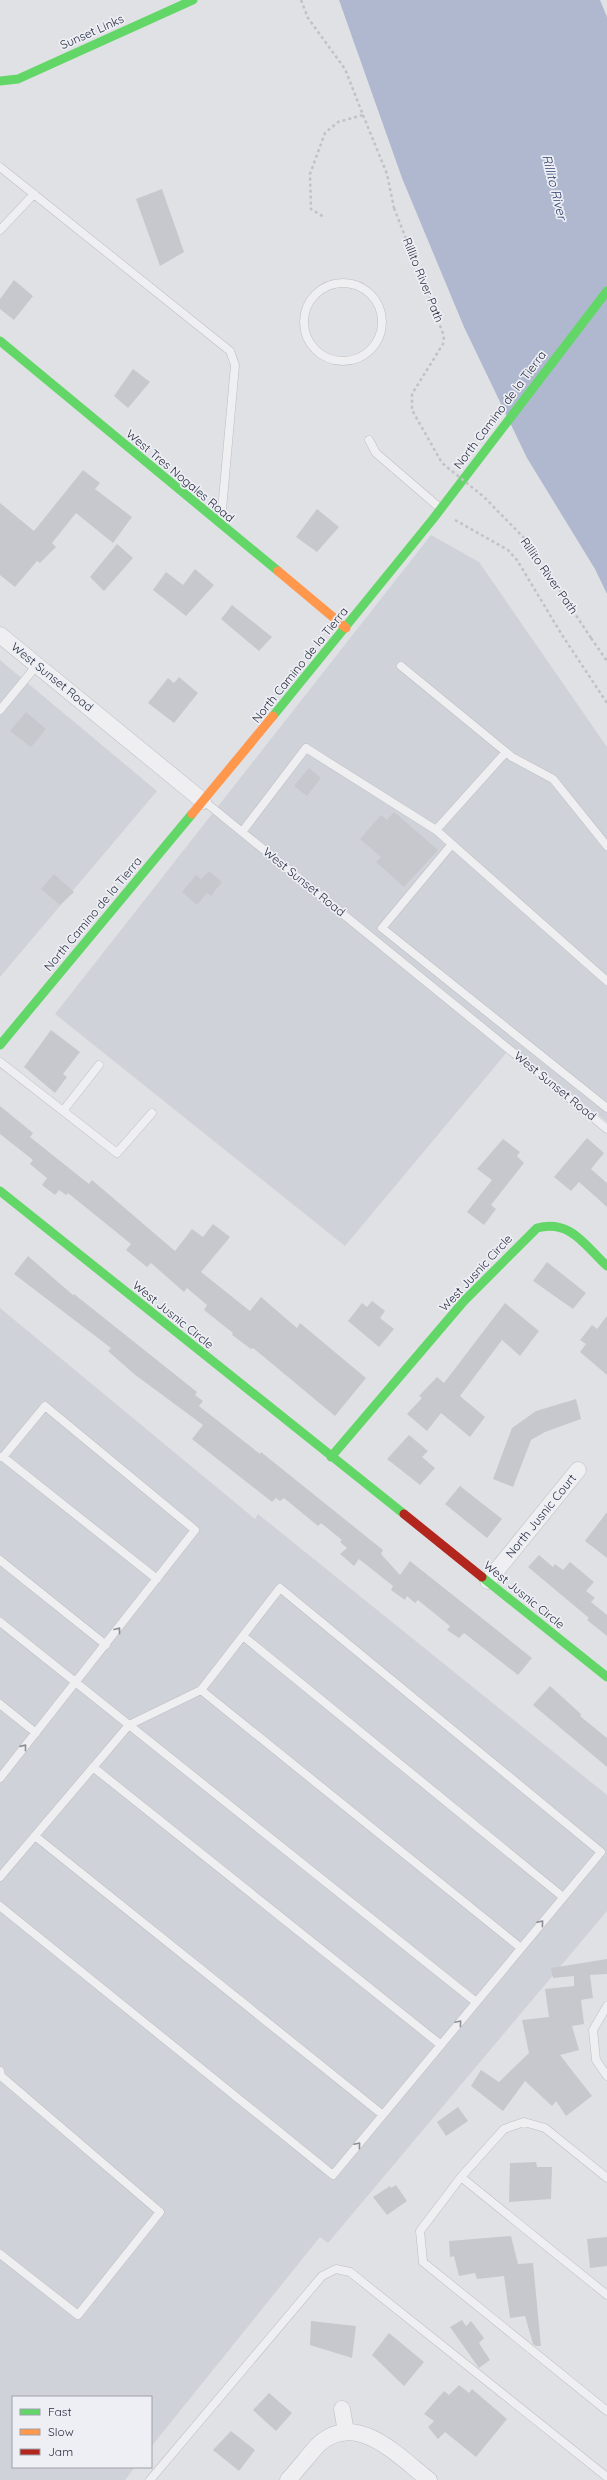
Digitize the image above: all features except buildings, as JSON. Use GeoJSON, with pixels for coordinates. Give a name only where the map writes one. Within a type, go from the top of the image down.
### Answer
{"type":"FeatureCollection","features":[{"type":"Feature","properties":{"kind":"street","name":"Sunset Links"},"geometry":{"type":"LineString","coordinates":[[0,81],[18,79],[193,0]]}},
{"type":"Feature","properties":{"kind":"street","name":"North Camino de la Tierra"},"geometry":{"type":"LineString","coordinates":[[0,1045],[346,628],[441,509],[607,291]]}},
{"type":"Feature","properties":{"kind":"street","name":"West Tres Nogales Road"},"geometry":{"type":"LineString","coordinates":[[0,341],[221,526],[346,628]]}},
{"type":"Feature","properties":{"kind":"street","name":"West Sunset Road"},"geometry":{"type":"LineString","coordinates":[[0,635],[203,801]]}},
{"type":"Feature","properties":{"kind":"street","name":"West Jusnic Circle"},"geometry":{"type":"LineString","coordinates":[[0,1191],[607,1677]]}},
{"type":"Feature","properties":{"kind":"street","name":"West Jusnic Circle"},"geometry":{"type":"LineString","coordinates":[[332,1457],[464,1301],[524,1238],[537,1228],[552,1218],[576,1234],[607,1266]]}},
{"type":"Feature","properties":{"kind":"street","name":"North Jusnic Court"},"geometry":{"type":"LineString","coordinates":[[488,1581],[578,1470]]}},
{"type":"Feature","properties":{"kind":"street"},"geometry":{"type":"LineString","coordinates":[[342,2409],[346,2432]]}},
{"type":"Feature","properties":{"kind":"street"},"geometry":{"type":"LineString","coordinates":[[288,2480],[319,2444],[330,2437],[346,2432],[366,2434],[379,2441],[429,2480]]}},
{"type":"Feature","properties":{"kind":"lane"},"geometry":{"type":"LineString","coordinates":[[0,166],[230,351],[235,365],[221,526]]}},
{"type":"Feature","properties":{"kind":"lane"},"geometry":{"type":"LineString","coordinates":[[0,230],[34,194]]}},
{"type":"Feature","properties":{"kind":"lane"},"geometry":{"type":"LineString","coordinates":[[338,282],[352,283],[364,288],[374,298],[380,310],[382,323],[380,336],[373,348],[362,356],[349,361],[337,361],[325,357],[315,350],[307,340],[303,328],[303,315],[308,303],[315,293],[325,286],[338,282]]}},
{"type":"Feature","properties":{"kind":"lane"},"geometry":{"type":"LineString","coordinates":[[369,440],[376,454],[441,509]]}},
{"type":"Feature","properties":{"kind":"lane"},"geometry":{"type":"LineString","coordinates":[[0,710],[37,665]]}},
{"type":"Feature","properties":{"kind":"lane"},"geometry":{"type":"LineString","coordinates":[[401,666],[506,752],[553,779],[607,846]]}},
{"type":"Feature","properties":{"kind":"lane"},"geometry":{"type":"LineString","coordinates":[[242,832],[306,748],[436,830],[607,981]]}},
{"type":"Feature","properties":{"kind":"lane"},"geometry":{"type":"LineString","coordinates":[[436,830],[506,752]]}},
{"type":"Feature","properties":{"kind":"lane","name":"West Sunset Road"},"geometry":{"type":"LineString","coordinates":[[203,801],[607,1129]]}},
{"type":"Feature","properties":{"kind":"lane"},"geometry":{"type":"LineString","coordinates":[[452,844],[382,928],[607,1108]]}},
{"type":"Feature","properties":{"kind":"lane"},"geometry":{"type":"LineString","coordinates":[[0,1062],[117,1153],[152,1113]]}},
{"type":"Feature","properties":{"kind":"lane"},"geometry":{"type":"LineString","coordinates":[[63,1111],[99,1065]]}},
{"type":"Feature","properties":{"kind":"lane"},"geometry":{"type":"LineString","coordinates":[[0,1778],[196,1530],[45,1406],[2,1457],[157,1579]]}},
{"type":"Feature","properties":{"kind":"lane"},"geometry":{"type":"LineString","coordinates":[[0,1560],[106,1645]]}},
{"type":"Feature","properties":{"kind":"lane"},"geometry":{"type":"LineString","coordinates":[[0,1877],[129,1725],[201,1690],[280,1588],[600,1852],[333,2175],[0,1906]]}},
{"type":"Feature","properties":{"kind":"lane"},"geometry":{"type":"LineString","coordinates":[[0,1622],[476,2002]]}},
{"type":"Feature","properties":{"kind":"lane"},"geometry":{"type":"LineString","coordinates":[[243,1636],[563,1897]]}},
{"type":"Feature","properties":{"kind":"lane"},"geometry":{"type":"LineString","coordinates":[[201,1690],[521,1948]]}},
{"type":"Feature","properties":{"kind":"lane"},"geometry":{"type":"LineString","coordinates":[[0,1704],[36,1733]]}},
{"type":"Feature","properties":{"kind":"lane"},"geometry":{"type":"LineString","coordinates":[[93,1767],[441,2045]]}},
{"type":"Feature","properties":{"kind":"lane"},"geometry":{"type":"LineString","coordinates":[[35,1836],[383,2115]]}},
{"type":"Feature","properties":{"kind":"lane"},"geometry":{"type":"LineString","coordinates":[[607,2006],[593,2030],[596,2060],[607,2076]]}},
{"type":"Feature","properties":{"kind":"lane"},"geometry":{"type":"LineString","coordinates":[[0,2071],[1,2076],[160,2212],[78,2315],[0,2254]]}},
{"type":"Feature","properties":{"kind":"lane"},"geometry":{"type":"LineString","coordinates":[[607,2178],[544,2128],[524,2122],[504,2129],[461,2177],[420,2232],[423,2262],[607,2411]]}},
{"type":"Feature","properties":{"kind":"lane"},"geometry":{"type":"LineString","coordinates":[[461,2177],[607,2295]]}},
{"type":"Feature","properties":{"kind":"lane"},"geometry":{"type":"LineString","coordinates":[[150,2480],[322,2276],[336,2269],[350,2272],[607,2477]]}},
{"type":"Feature","properties":{"kind":"path","name":"Rillito River Path"},"geometry":{"type":"LineString","coordinates":[[301,0],[308,18],[345,68],[387,174],[394,208],[444,336],[443,344],[412,394],[412,410],[442,462],[484,498],[527,541],[607,661]]}},
{"type":"Feature","properties":{"kind":"path"},"geometry":{"type":"LineString","coordinates":[[324,217],[311,209],[310,174],[325,133],[338,122],[363,115]]}},
{"type":"Feature","properties":{"kind":"path","name":"Rillito River Path"},"geometry":{"type":"LineString","coordinates":[[441,509],[463,526],[508,550],[517,560],[562,635],[607,704]]}},
{"type":"Feature","properties":{"kind":"shaded area"},"geometry":{"type":"Polygon","coordinates":[[[431,535],[479,562],[607,747],[607,1122],[512,1046],[345,1246],[55,1014],[431,535]]]}},
{"type":"Feature","properties":{"kind":"shaded area"},"geometry":{"type":"Polygon","coordinates":[[[0,660],[157,791],[0,977],[0,660]]]}},
{"type":"Feature","properties":{"kind":"shaded area"},"geometry":{"type":"Polygon","coordinates":[[[0,1308],[255,1519],[258,1514],[607,1795],[607,1911],[328,2243],[320,2237],[152,2446],[152,2396],[12,2396],[12,2468],[134,2468],[125,2480],[0,2480],[0,1308]]]}},
{"type":"Feature","properties":{"kind":"water","name":"Rillito River"},"geometry":{"type":"Polygon","coordinates":[[[339,0],[600,0],[607,17],[607,594],[595,569],[527,458],[464,327],[402,178],[339,0]]]}},
{"type":"Feature","properties":{"kind":"traffic: fast"},"geometry":{"type":"LineString","coordinates":[[0,81],[18,79],[193,0]]}},
{"type":"Feature","properties":{"kind":"traffic: fast"},"geometry":{"type":"LineString","coordinates":[[273,716],[433,519],[607,291]]}},
{"type":"Feature","properties":{"kind":"traffic: fast"},"geometry":{"type":"LineString","coordinates":[[0,341],[278,571]]}},
{"type":"Feature","properties":{"kind":"traffic: fast"},"geometry":{"type":"LineString","coordinates":[[0,1045],[192,814]]}},
{"type":"Feature","properties":{"kind":"traffic: fast"},"geometry":{"type":"LineString","coordinates":[[0,1191],[404,1514]]}},
{"type":"Feature","properties":{"kind":"traffic: fast"},"geometry":{"type":"LineString","coordinates":[[331,1457],[464,1301],[537,1228],[549,1226],[559,1227],[568,1231],[584,1243],[607,1266]]}},
{"type":"Feature","properties":{"kind":"traffic: fast"},"geometry":{"type":"LineString","coordinates":[[482,1577],[607,1677]]}},
{"type":"Feature","properties":{"kind":"traffic: slow"},"geometry":{"type":"LineString","coordinates":[[278,571],[346,628]]}},
{"type":"Feature","properties":{"kind":"traffic: slow"},"geometry":{"type":"LineString","coordinates":[[192,814],[273,716]]}},
{"type":"Feature","properties":{"kind":"traffic: jam"},"geometry":{"type":"LineString","coordinates":[[404,1514],[482,1577]]}}]}
